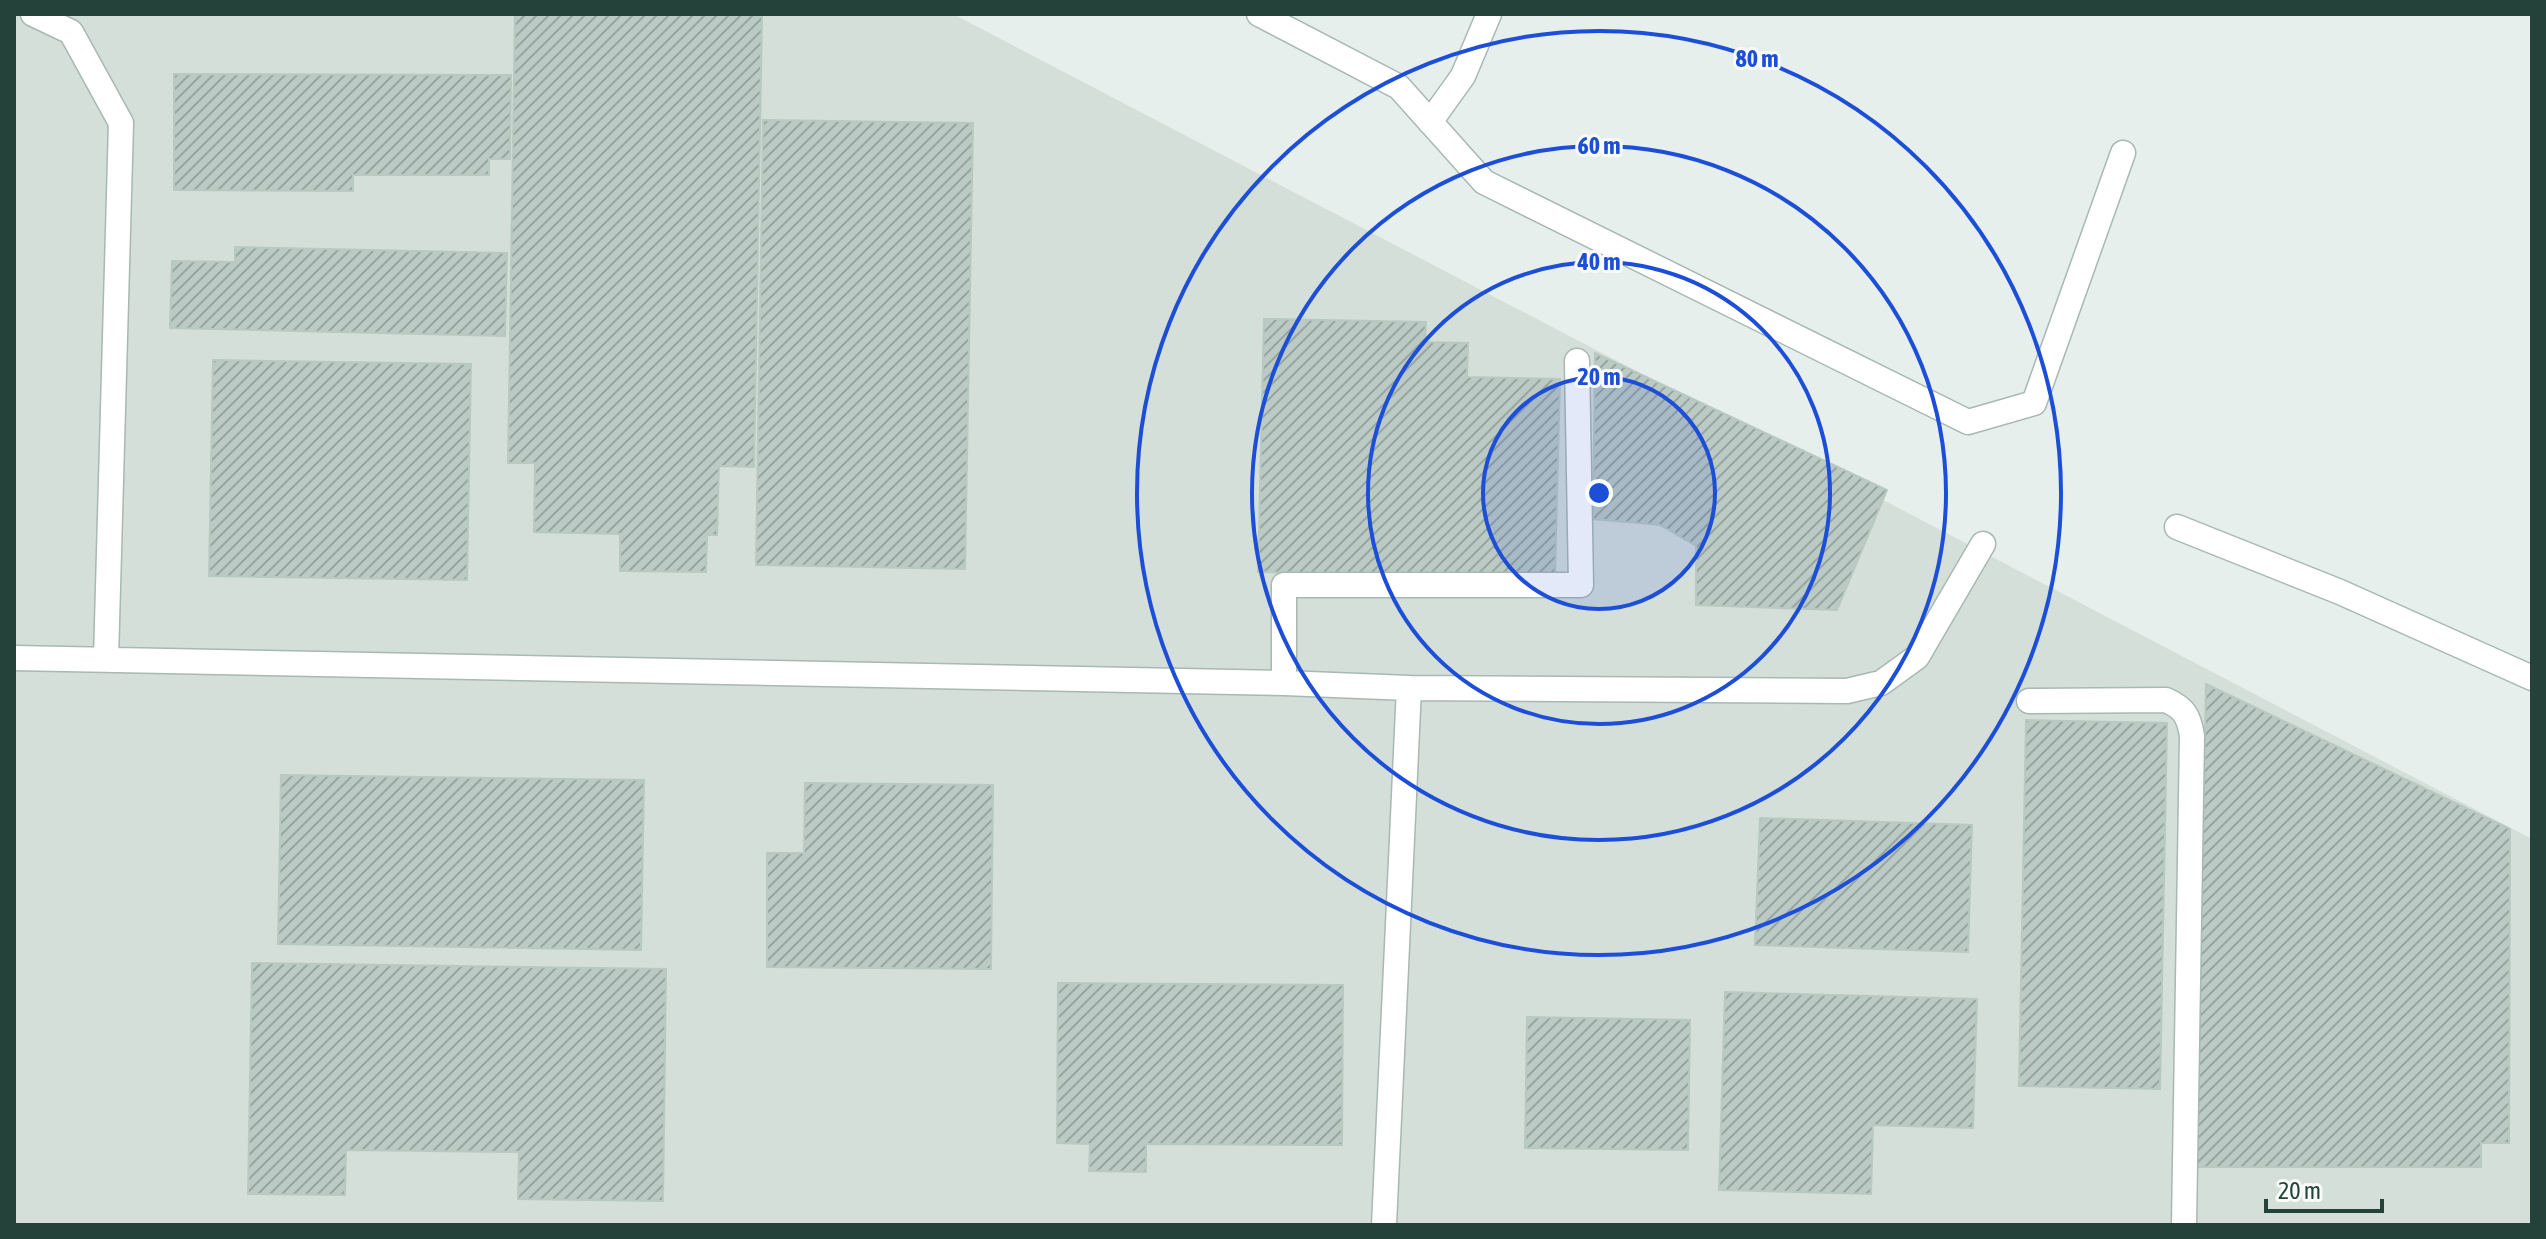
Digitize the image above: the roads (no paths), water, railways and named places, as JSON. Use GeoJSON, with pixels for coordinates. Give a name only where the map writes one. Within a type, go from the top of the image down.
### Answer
{"type":"FeatureCollection","features":[{"type":"Feature","properties":{"kind":"street"},"geometry":{"type":"LineString","coordinates":[[33,14],[71,32],[121,123],[106,659]]}},
{"type":"Feature","properties":{"kind":"street"},"geometry":{"type":"LineString","coordinates":[[1259,14],[1399,87],[1484,182],[1968,422],[2034,403],[2123,153]]}},
{"type":"Feature","properties":{"kind":"street"},"geometry":{"type":"LineString","coordinates":[[1430,122],[1463,76],[1489,14]]}},
{"type":"Feature","properties":{"kind":"street"},"geometry":{"type":"LineString","coordinates":[[1284,683],[1284,585],[1581,585],[1577,361]]}},
{"type":"Feature","properties":{"kind":"street"},"geometry":{"type":"LineString","coordinates":[[2177,527],[2340,592],[2532,678]]}},
{"type":"Feature","properties":{"kind":"street"},"geometry":{"type":"LineString","coordinates":[[14,658],[1409,688],[1847,691],[1881,683],[1917,657],[1983,544]]}},
{"type":"Feature","properties":{"kind":"street"},"geometry":{"type":"LineString","coordinates":[[1384,1225],[1409,688]]}},
{"type":"Feature","properties":{"kind":"street"},"geometry":{"type":"LineString","coordinates":[[2029,701],[2166,700],[2182,707],[2189,719],[2192,736],[2184,1225]]}}]}
